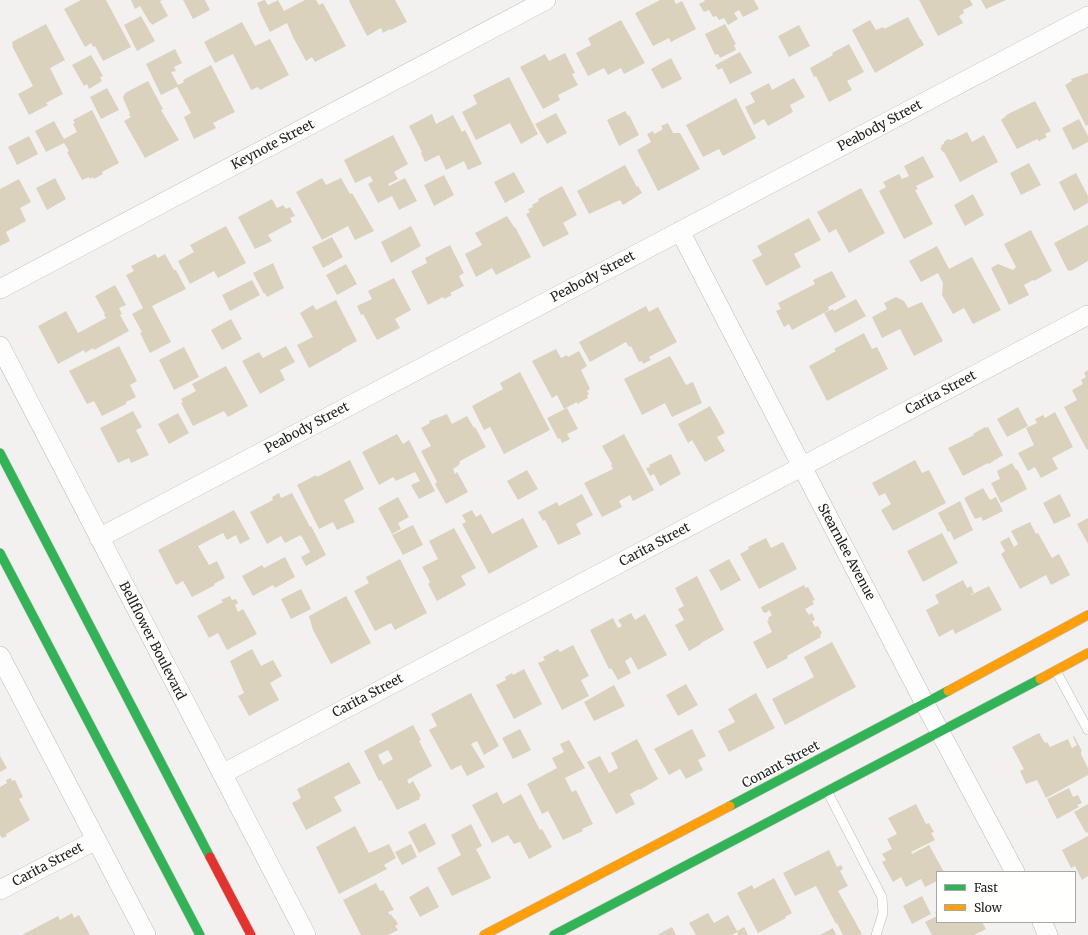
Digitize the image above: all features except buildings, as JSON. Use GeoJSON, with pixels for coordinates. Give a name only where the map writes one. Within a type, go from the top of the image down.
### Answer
{"type":"FeatureCollection","features":[{"type":"Feature","properties":{"kind":"street","name":"Keynote Street"},"geometry":{"type":"LineString","coordinates":[[0,289],[546,0]]}},
{"type":"Feature","properties":{"kind":"street","name":"Peabody Street"},"geometry":{"type":"LineString","coordinates":[[99,538],[1088,16]]}},
{"type":"Feature","properties":{"kind":"street","name":"Stearnlee Avenue"},"geometry":{"type":"LineString","coordinates":[[680,231],[801,467],[1014,871]]}},
{"type":"Feature","properties":{"kind":"street","name":"Carita Street"},"geometry":{"type":"LineString","coordinates":[[222,774],[1088,315]]}},
{"type":"Feature","properties":{"kind":"street","name":"Bellflower Boulevard"},"geometry":{"type":"LineString","coordinates":[[0,346],[306,935]]}},
{"type":"Feature","properties":{"kind":"street"},"geometry":{"type":"LineString","coordinates":[[0,453],[251,935]]}},
{"type":"Feature","properties":{"kind":"street"},"geometry":{"type":"LineString","coordinates":[[0,553],[200,935]]}},
{"type":"Feature","properties":{"kind":"street","name":"Conant Street"},"geometry":{"type":"LineString","coordinates":[[484,935],[925,704],[1088,615]]}},
{"type":"Feature","properties":{"kind":"street"},"geometry":{"type":"LineString","coordinates":[[554,935],[1088,653]]}},
{"type":"Feature","properties":{"kind":"street"},"geometry":{"type":"LineString","coordinates":[[0,656],[146,935]]}},
{"type":"Feature","properties":{"kind":"street","name":"Carita Street"},"geometry":{"type":"LineString","coordinates":[[0,890],[96,840]]}},
{"type":"Feature","properties":{"kind":"street"},"geometry":{"type":"LineString","coordinates":[[1042,923],[1048,935]]}},
{"type":"Feature","properties":{"kind":"lane"},"geometry":{"type":"LineString","coordinates":[[1056,671],[1088,730]]}},
{"type":"Feature","properties":{"kind":"lane"},"geometry":{"type":"LineString","coordinates":[[827,791],[882,897],[883,913],[876,935]]}},
{"type":"Feature","properties":{"kind":"traffic: fast"},"geometry":{"type":"LineString","coordinates":[[0,453],[210,857]]}},
{"type":"Feature","properties":{"kind":"traffic: fast"},"geometry":{"type":"LineString","coordinates":[[0,553],[200,935]]}},
{"type":"Feature","properties":{"kind":"traffic: fast"},"geometry":{"type":"LineString","coordinates":[[554,935],[1040,679]]}},
{"type":"Feature","properties":{"kind":"traffic: fast"},"geometry":{"type":"LineString","coordinates":[[730,806],[948,691]]}},
{"type":"Feature","properties":{"kind":"traffic: slow"},"geometry":{"type":"LineString","coordinates":[[948,691],[1088,615]]}},
{"type":"Feature","properties":{"kind":"traffic: slow"},"geometry":{"type":"LineString","coordinates":[[1040,679],[1088,653]]}},
{"type":"Feature","properties":{"kind":"traffic: slow"},"geometry":{"type":"LineString","coordinates":[[484,935],[730,806]]}},
{"type":"Feature","properties":{"kind":"traffic: jam"},"geometry":{"type":"LineString","coordinates":[[210,857],[251,935]]}}]}
